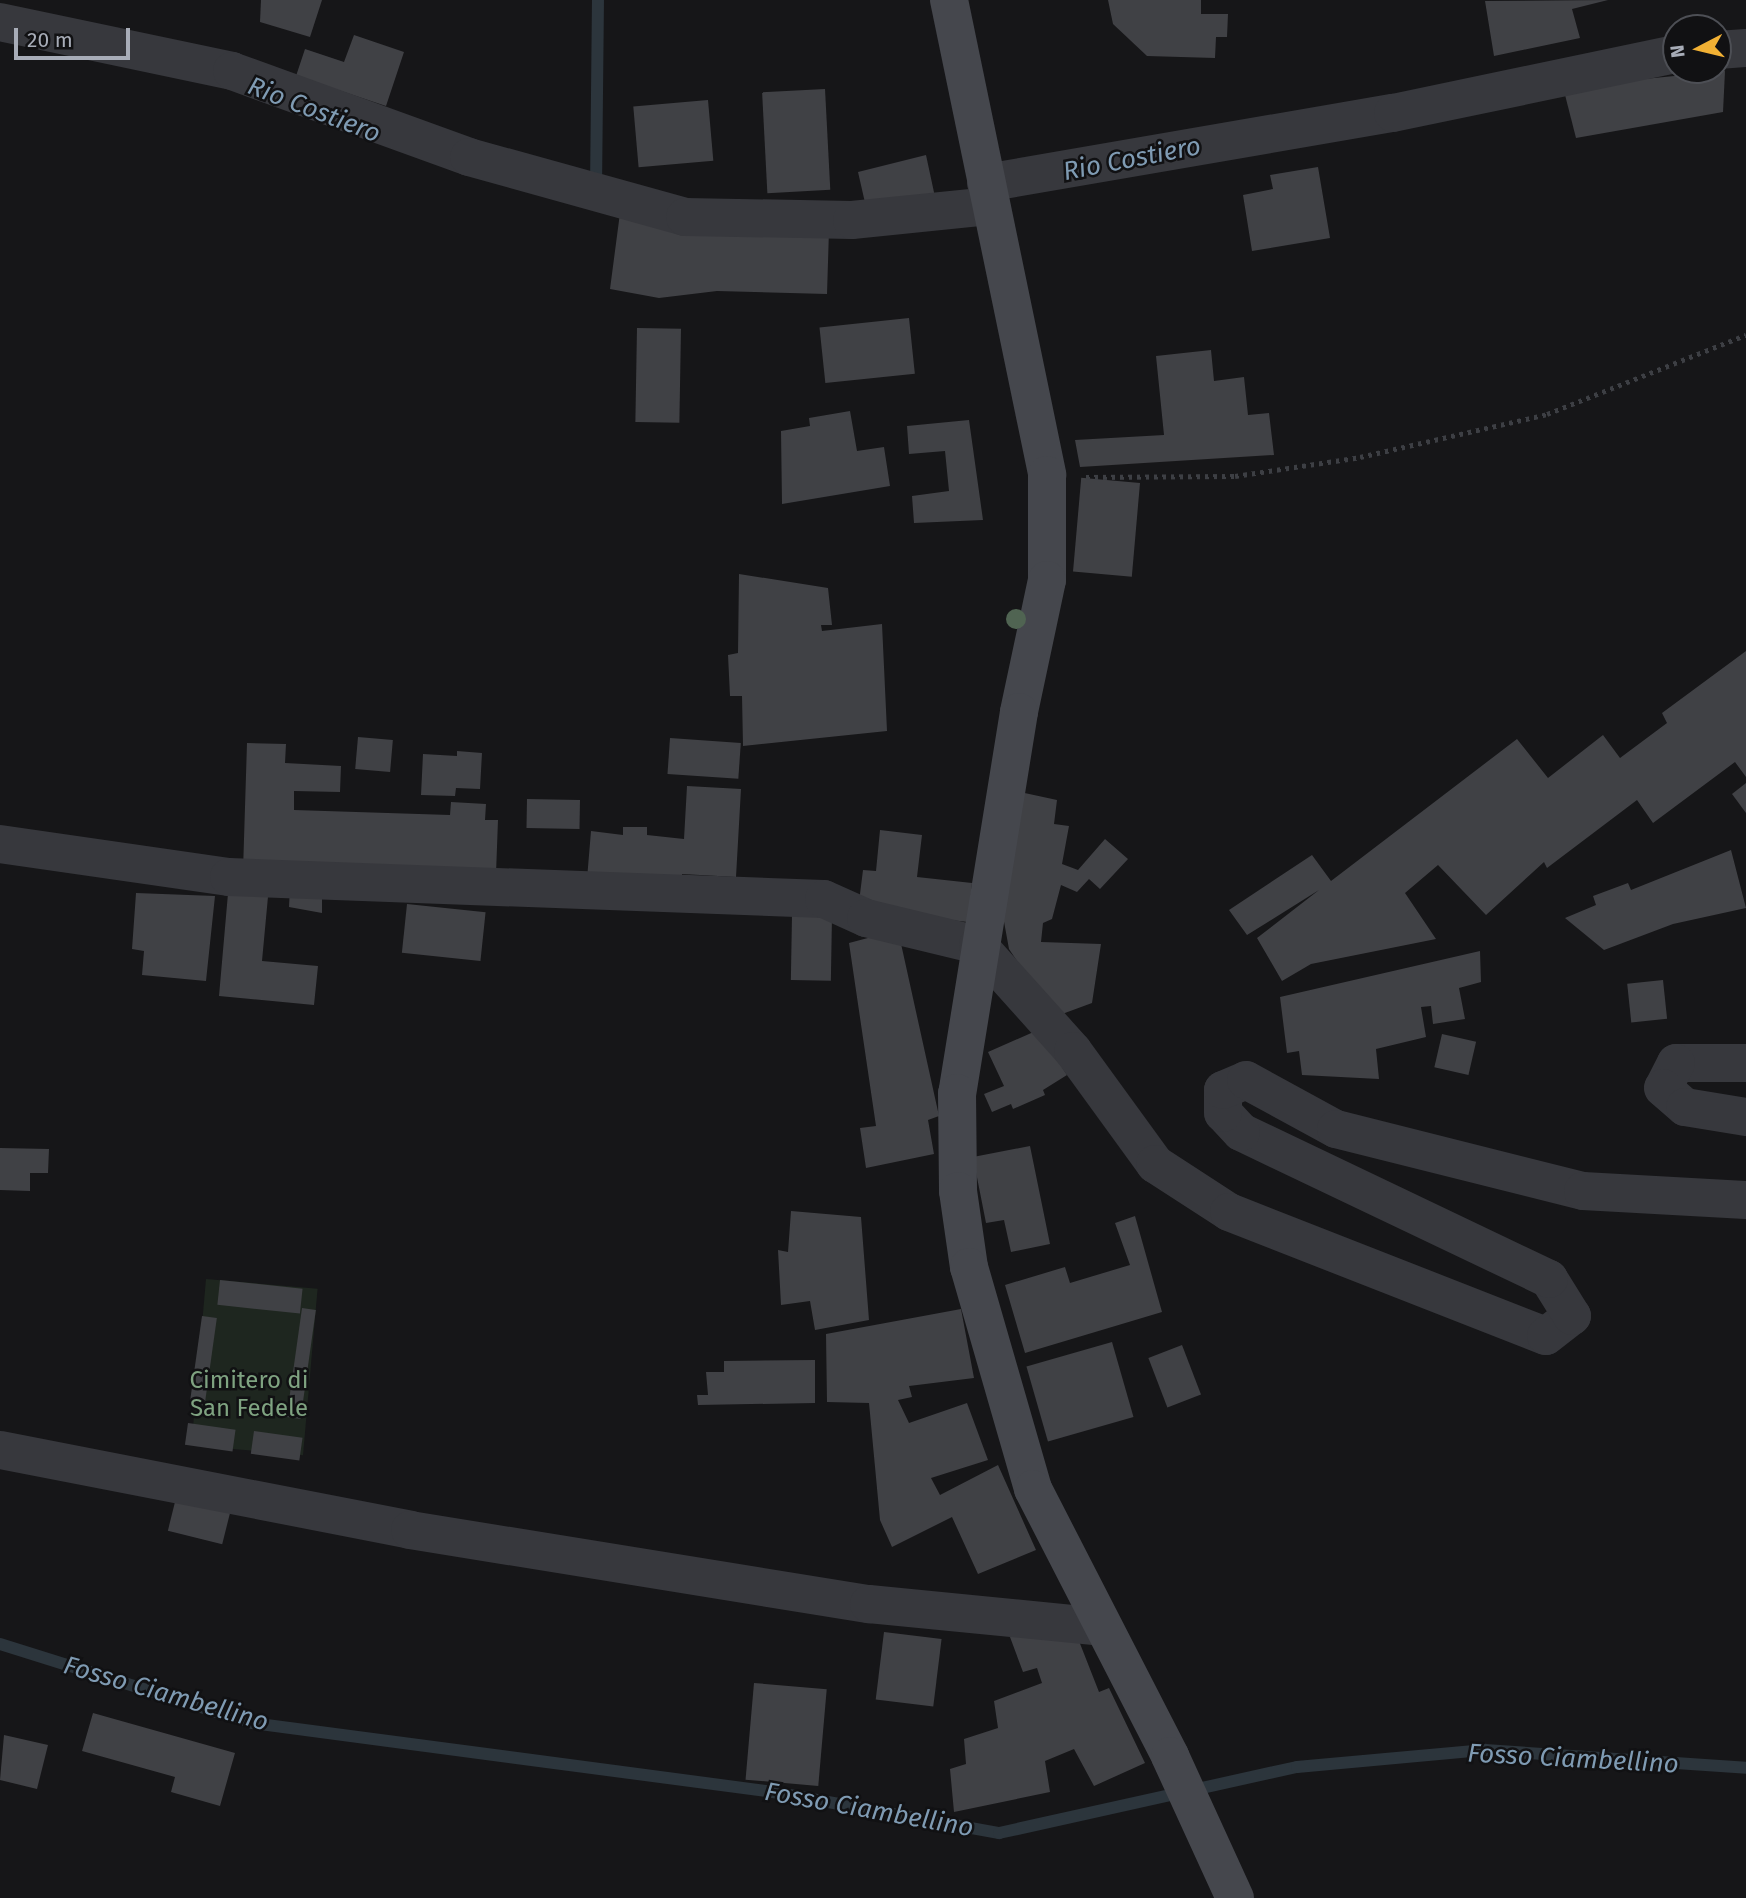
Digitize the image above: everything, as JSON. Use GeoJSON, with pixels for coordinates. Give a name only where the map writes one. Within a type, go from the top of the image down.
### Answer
{"type":"FeatureCollection","features":[{"type":"Feature","properties":{"kind":"main road"},"geometry":{"type":"LineString","coordinates":[[948,0],[1047,475],[1047,580],[978,944],[957,1093],[958,1191],[969,1267],[1034,1489],[1178,1774],[1235,1898]]}},
{"type":"Feature","properties":{"kind":"street"},"geometry":{"type":"LineString","coordinates":[[0,22],[232,71],[469,157],[685,217],[852,220],[1662,57]]}},
{"type":"Feature","properties":{"kind":"street"},"geometry":{"type":"LineString","coordinates":[[0,844],[229,877],[824,899],[866,918],[978,944],[1073,1051],[1155,1164],[1228,1212],[1546,1336],[1572,1316],[1549,1279],[1241,1132],[1223,1113],[1223,1090],[1245,1080],[1336,1129],[1583,1191],[1746,1200]]}},
{"type":"Feature","properties":{"kind":"street"},"geometry":{"type":"LineString","coordinates":[[1746,1063],[1676,1063],[1663,1088],[1685,1107],[1746,1117]]}},
{"type":"Feature","properties":{"kind":"street"},"geometry":{"type":"LineString","coordinates":[[0,1450],[410,1530],[856,1602],[1102,1627]]}},
{"type":"Feature","properties":{"kind":"path"},"geometry":{"type":"LineString","coordinates":[[1047,475],[1235,477],[1360,457],[1547,414],[1746,335]]}},
{"type":"Feature","properties":{"kind":"green space","name":"Cimitero di San Fedele"},"geometry":{"type":"Polygon","coordinates":[[[206,1279],[318,1289],[303,1455],[191,1445],[206,1279]]]}},
{"type":"Feature","properties":{"kind":"building"},"geometry":{"type":"Polygon","coordinates":[[[261,0],[322,0],[310,37],[260,22],[261,0]]]}},
{"type":"Feature","properties":{"kind":"building"},"geometry":{"type":"Polygon","coordinates":[[[1108,0],[1201,0],[1201,14],[1228,14],[1227,37],[1216,37],[1215,58],[1147,56],[1113,24],[1108,0]]]}},
{"type":"Feature","properties":{"kind":"building"},"geometry":{"type":"Polygon","coordinates":[[[1608,0],[1572,9],[1580,38],[1494,56],[1485,1],[1608,0]]]}},
{"type":"Feature","properties":{"kind":"building"},"geometry":{"type":"Polygon","coordinates":[[[354,35],[404,52],[386,106],[296,76],[305,49],[344,62],[354,35]]]}},
{"type":"Feature","properties":{"kind":"building"},"geometry":{"type":"Polygon","coordinates":[[[1662,77],[1662,84],[1724,84],[1723,112],[1576,138],[1563,87],[1662,77]]]}},
{"type":"Feature","properties":{"kind":"building"},"geometry":{"type":"Polygon","coordinates":[[[825,89],[830,190],[767,193],[762,92],[825,89]]]}},
{"type":"Feature","properties":{"kind":"building"},"geometry":{"type":"Polygon","coordinates":[[[708,100],[713,161],[639,167],[633,107],[708,100]]]}},
{"type":"Feature","properties":{"kind":"building"},"geometry":{"type":"Polygon","coordinates":[[[926,155],[935,197],[866,207],[858,172],[926,155]]]}},
{"type":"Feature","properties":{"kind":"building"},"geometry":{"type":"Polygon","coordinates":[[[1318,167],[1330,238],[1252,251],[1243,195],[1273,189],[1270,175],[1318,167]]]}},
{"type":"Feature","properties":{"kind":"building"},"geometry":{"type":"Polygon","coordinates":[[[620,213],[829,230],[827,294],[717,291],[659,298],[610,289],[620,213]]]}},
{"type":"Feature","properties":{"kind":"building"},"geometry":{"type":"Polygon","coordinates":[[[909,318],[915,374],[825,383],[819,327],[909,318]]]}},
{"type":"Feature","properties":{"kind":"building"},"geometry":{"type":"Polygon","coordinates":[[[637,328],[681,329],[679,423],[635,422],[637,328]]]}},
{"type":"Feature","properties":{"kind":"building"},"geometry":{"type":"Polygon","coordinates":[[[1211,350],[1214,381],[1244,377],[1248,415],[1269,413],[1274,455],[1080,467],[1075,440],[1164,435],[1156,356],[1211,350]]]}},
{"type":"Feature","properties":{"kind":"building"},"geometry":{"type":"Polygon","coordinates":[[[850,411],[857,451],[884,447],[890,486],[782,504],[781,431],[810,426],[809,418],[850,411]]]}},
{"type":"Feature","properties":{"kind":"building"},"geometry":{"type":"Polygon","coordinates":[[[969,420],[983,520],[914,523],[912,496],[949,491],[945,451],[909,454],[907,426],[969,420]]]}},
{"type":"Feature","properties":{"kind":"building"},"geometry":{"type":"Polygon","coordinates":[[[1081,478],[1140,483],[1132,577],[1073,572],[1081,478]]]}},
{"type":"Feature","properties":{"kind":"building"},"geometry":{"type":"Polygon","coordinates":[[[739,574],[828,588],[832,625],[821,625],[822,631],[882,624],[887,731],[743,746],[742,696],[730,696],[728,655],[738,653],[739,574]]]}},
{"type":"Feature","properties":{"kind":"building"},"geometry":{"type":"Polygon","coordinates":[[[1746,651],[1746,777],[1735,762],[1653,823],[1637,800],[1547,868],[1544,862],[1486,915],[1438,865],[1405,893],[1436,939],[1311,964],[1282,981],[1257,938],[1319,890],[1247,935],[1229,910],[1312,855],[1331,881],[1517,739],[1548,778],[1603,735],[1620,758],[1667,723],[1662,713],[1746,651]]]}},
{"type":"Feature","properties":{"kind":"building"},"geometry":{"type":"Polygon","coordinates":[[[358,737],[393,740],[390,772],[355,769],[358,737]]]}},
{"type":"Feature","properties":{"kind":"building"},"geometry":{"type":"Polygon","coordinates":[[[670,738],[741,743],[738,779],[667,774],[670,738]]]}},
{"type":"Feature","properties":{"kind":"building"},"geometry":{"type":"Polygon","coordinates":[[[247,743],[286,744],[285,763],[341,766],[340,792],[294,791],[294,810],[450,815],[451,802],[486,804],[485,820],[498,820],[496,874],[243,871],[247,743]]]}},
{"type":"Feature","properties":{"kind":"building"},"geometry":{"type":"Polygon","coordinates":[[[457,751],[482,753],[480,789],[456,788],[455,796],[421,795],[423,754],[457,756],[457,751]]]}},
{"type":"Feature","properties":{"kind":"building"},"geometry":{"type":"Polygon","coordinates":[[[1746,783],[1746,813],[1732,794],[1746,783]]]}},
{"type":"Feature","properties":{"kind":"building"},"geometry":{"type":"Polygon","coordinates":[[[687,786],[741,789],[736,877],[682,874],[682,883],[587,879],[591,831],[623,835],[623,827],[647,827],[647,835],[684,839],[687,786]]]}},
{"type":"Feature","properties":{"kind":"building"},"geometry":{"type":"Polygon","coordinates":[[[1020,792],[1057,800],[1054,824],[1069,826],[1062,864],[1078,870],[1105,839],[1128,859],[1100,889],[1089,879],[1077,892],[1061,885],[1052,919],[1043,923],[1041,942],[1101,944],[1092,1003],[1054,1017],[1009,949],[1003,916],[1020,792]]]}},
{"type":"Feature","properties":{"kind":"building"},"geometry":{"type":"Polygon","coordinates":[[[527,799],[580,800],[579,829],[526,828],[527,799]]]}},
{"type":"Feature","properties":{"kind":"building"},"geometry":{"type":"Polygon","coordinates":[[[880,830],[922,835],[917,877],[972,883],[968,922],[858,910],[863,870],[876,871],[880,830]]]}},
{"type":"Feature","properties":{"kind":"building"},"geometry":{"type":"Polygon","coordinates":[[[1731,850],[1746,908],[1673,924],[1604,950],[1565,918],[1596,905],[1593,896],[1628,883],[1631,890],[1731,850]]]}},
{"type":"Feature","properties":{"kind":"building"},"geometry":{"type":"Polygon","coordinates":[[[229,882],[269,886],[262,961],[318,966],[314,1005],[219,996],[229,882]]]}},
{"type":"Feature","properties":{"kind":"building"},"geometry":{"type":"Polygon","coordinates":[[[322,886],[322,913],[289,907],[290,887],[322,886]]]}},
{"type":"Feature","properties":{"kind":"building"},"geometry":{"type":"Polygon","coordinates":[[[136,893],[215,896],[206,981],[142,975],[144,951],[132,949],[136,893]]]}},
{"type":"Feature","properties":{"kind":"building"},"geometry":{"type":"Polygon","coordinates":[[[407,904],[486,912],[480,961],[402,953],[407,904]]]}},
{"type":"Feature","properties":{"kind":"building"},"geometry":{"type":"Polygon","coordinates":[[[792,915],[832,916],[831,981],[791,980],[792,915]]]}},
{"type":"Feature","properties":{"kind":"building"},"geometry":{"type":"Polygon","coordinates":[[[898,930],[939,1116],[928,1120],[934,1154],[866,1168],[860,1128],[876,1126],[849,943],[898,930]]]}},
{"type":"Feature","properties":{"kind":"building"},"geometry":{"type":"Polygon","coordinates":[[[1480,951],[1481,982],[1459,988],[1465,1019],[1433,1024],[1431,1006],[1421,1007],[1426,1037],[1376,1049],[1379,1079],[1302,1075],[1299,1051],[1287,1053],[1280,997],[1480,951]]]}},
{"type":"Feature","properties":{"kind":"building"},"geometry":{"type":"Polygon","coordinates":[[[1663,980],[1667,1019],[1631,1023],[1627,984],[1663,980]]]}},
{"type":"Feature","properties":{"kind":"building"},"geometry":{"type":"Polygon","coordinates":[[[1038,1030],[1067,1075],[1043,1090],[1045,1095],[1013,1109],[1011,1104],[992,1112],[984,1094],[1004,1086],[988,1052],[1038,1030]]]}},
{"type":"Feature","properties":{"kind":"building"},"geometry":{"type":"Polygon","coordinates":[[[1442,1034],[1476,1042],[1468,1075],[1434,1067],[1442,1034]]]}},
{"type":"Feature","properties":{"kind":"building"},"geometry":{"type":"Polygon","coordinates":[[[1030,1146],[1050,1244],[1011,1252],[1004,1220],[986,1223],[973,1157],[1030,1146]]]}},
{"type":"Feature","properties":{"kind":"building"},"geometry":{"type":"Polygon","coordinates":[[[0,1148],[49,1149],[48,1173],[30,1173],[30,1191],[0,1190],[0,1148]]]}},
{"type":"Feature","properties":{"kind":"building"},"geometry":{"type":"Polygon","coordinates":[[[791,1211],[861,1217],[869,1320],[815,1330],[810,1301],[781,1305],[778,1250],[788,1252],[791,1211]]]}},
{"type":"Feature","properties":{"kind":"building"},"geometry":{"type":"Polygon","coordinates":[[[1135,1216],[1162,1312],[1025,1353],[1005,1285],[1065,1267],[1070,1283],[1130,1265],[1115,1223],[1135,1216]]]}},
{"type":"Feature","properties":{"kind":"building"},"geometry":{"type":"Polygon","coordinates":[[[220,1280],[303,1289],[300,1314],[217,1305],[220,1280]]]}},
{"type":"Feature","properties":{"kind":"building"},"geometry":{"type":"Polygon","coordinates":[[[302,1308],[316,1310],[301,1419],[287,1417],[302,1308]]]}},
{"type":"Feature","properties":{"kind":"building"},"geometry":{"type":"Polygon","coordinates":[[[961,1309],[974,1378],[909,1386],[912,1397],[898,1400],[909,1423],[967,1403],[988,1460],[931,1478],[940,1495],[998,1465],[1036,1550],[978,1574],[952,1517],[892,1547],[880,1520],[869,1403],[827,1402],[826,1334],[961,1309]]]}},
{"type":"Feature","properties":{"kind":"building"},"geometry":{"type":"Polygon","coordinates":[[[202,1316],[217,1318],[205,1405],[190,1403],[202,1316]]]}},
{"type":"Feature","properties":{"kind":"building"},"geometry":{"type":"Polygon","coordinates":[[[1112,1342],[1133,1417],[1048,1442],[1026,1367],[1112,1342]]]}},
{"type":"Feature","properties":{"kind":"building"},"geometry":{"type":"Polygon","coordinates":[[[1182,1345],[1201,1394],[1167,1407],[1148,1358],[1182,1345]]]}},
{"type":"Feature","properties":{"kind":"building"},"geometry":{"type":"Polygon","coordinates":[[[815,1360],[815,1403],[698,1405],[697,1395],[708,1395],[706,1372],[724,1372],[724,1361],[815,1360]]]}},
{"type":"Feature","properties":{"kind":"building"},"geometry":{"type":"Polygon","coordinates":[[[188,1423],[236,1430],[232,1451],[185,1445],[188,1423]]]}},
{"type":"Feature","properties":{"kind":"building"},"geometry":{"type":"Polygon","coordinates":[[[254,1431],[303,1438],[299,1461],[251,1454],[254,1431]]]}},
{"type":"Feature","properties":{"kind":"building"},"geometry":{"type":"Polygon","coordinates":[[[179,1486],[233,1500],[222,1544],[168,1531],[179,1486]]]}},
{"type":"Feature","properties":{"kind":"building"},"geometry":{"type":"Polygon","coordinates":[[[1007,1629],[1079,1641],[1099,1692],[1109,1688],[1145,1763],[1094,1786],[1074,1749],[1045,1761],[1050,1792],[954,1812],[950,1769],[966,1764],[964,1739],[998,1728],[994,1701],[1042,1683],[1037,1668],[1023,1672],[1007,1629]]]}},
{"type":"Feature","properties":{"kind":"building"},"geometry":{"type":"Polygon","coordinates":[[[884,1632],[942,1639],[933,1707],[876,1699],[884,1632]]]}},
{"type":"Feature","properties":{"kind":"building"},"geometry":{"type":"Polygon","coordinates":[[[754,1683],[827,1689],[818,1786],[746,1780],[754,1683]]]}},
{"type":"Feature","properties":{"kind":"building"},"geometry":{"type":"Polygon","coordinates":[[[93,1713],[235,1753],[220,1806],[171,1792],[175,1777],[82,1751],[93,1713]]]}},
{"type":"Feature","properties":{"kind":"building"},"geometry":{"type":"Polygon","coordinates":[[[4,1735],[48,1745],[37,1789],[0,1780],[4,1735]]]}},
{"type":"Feature","properties":{"kind":"waterway"},"geometry":{"type":"LineString","coordinates":[[596,189],[598,0]]}},
{"type":"Feature","properties":{"kind":"waterway","name":"Fosso Ciambellino"},"geometry":{"type":"LineString","coordinates":[[0,1644],[252,1723],[773,1792],[999,1833],[1297,1767],[1485,1750],[1746,1768]]}},
{"type":"Feature","properties":{"kind":"water label","name":"Rio Costiero"},"geometry":{"type":"Point","coordinates":[314,110]}},
{"type":"Feature","properties":{"kind":"water label","name":"Rio Costiero"},"geometry":{"type":"Point","coordinates":[1132,159]}}]}
